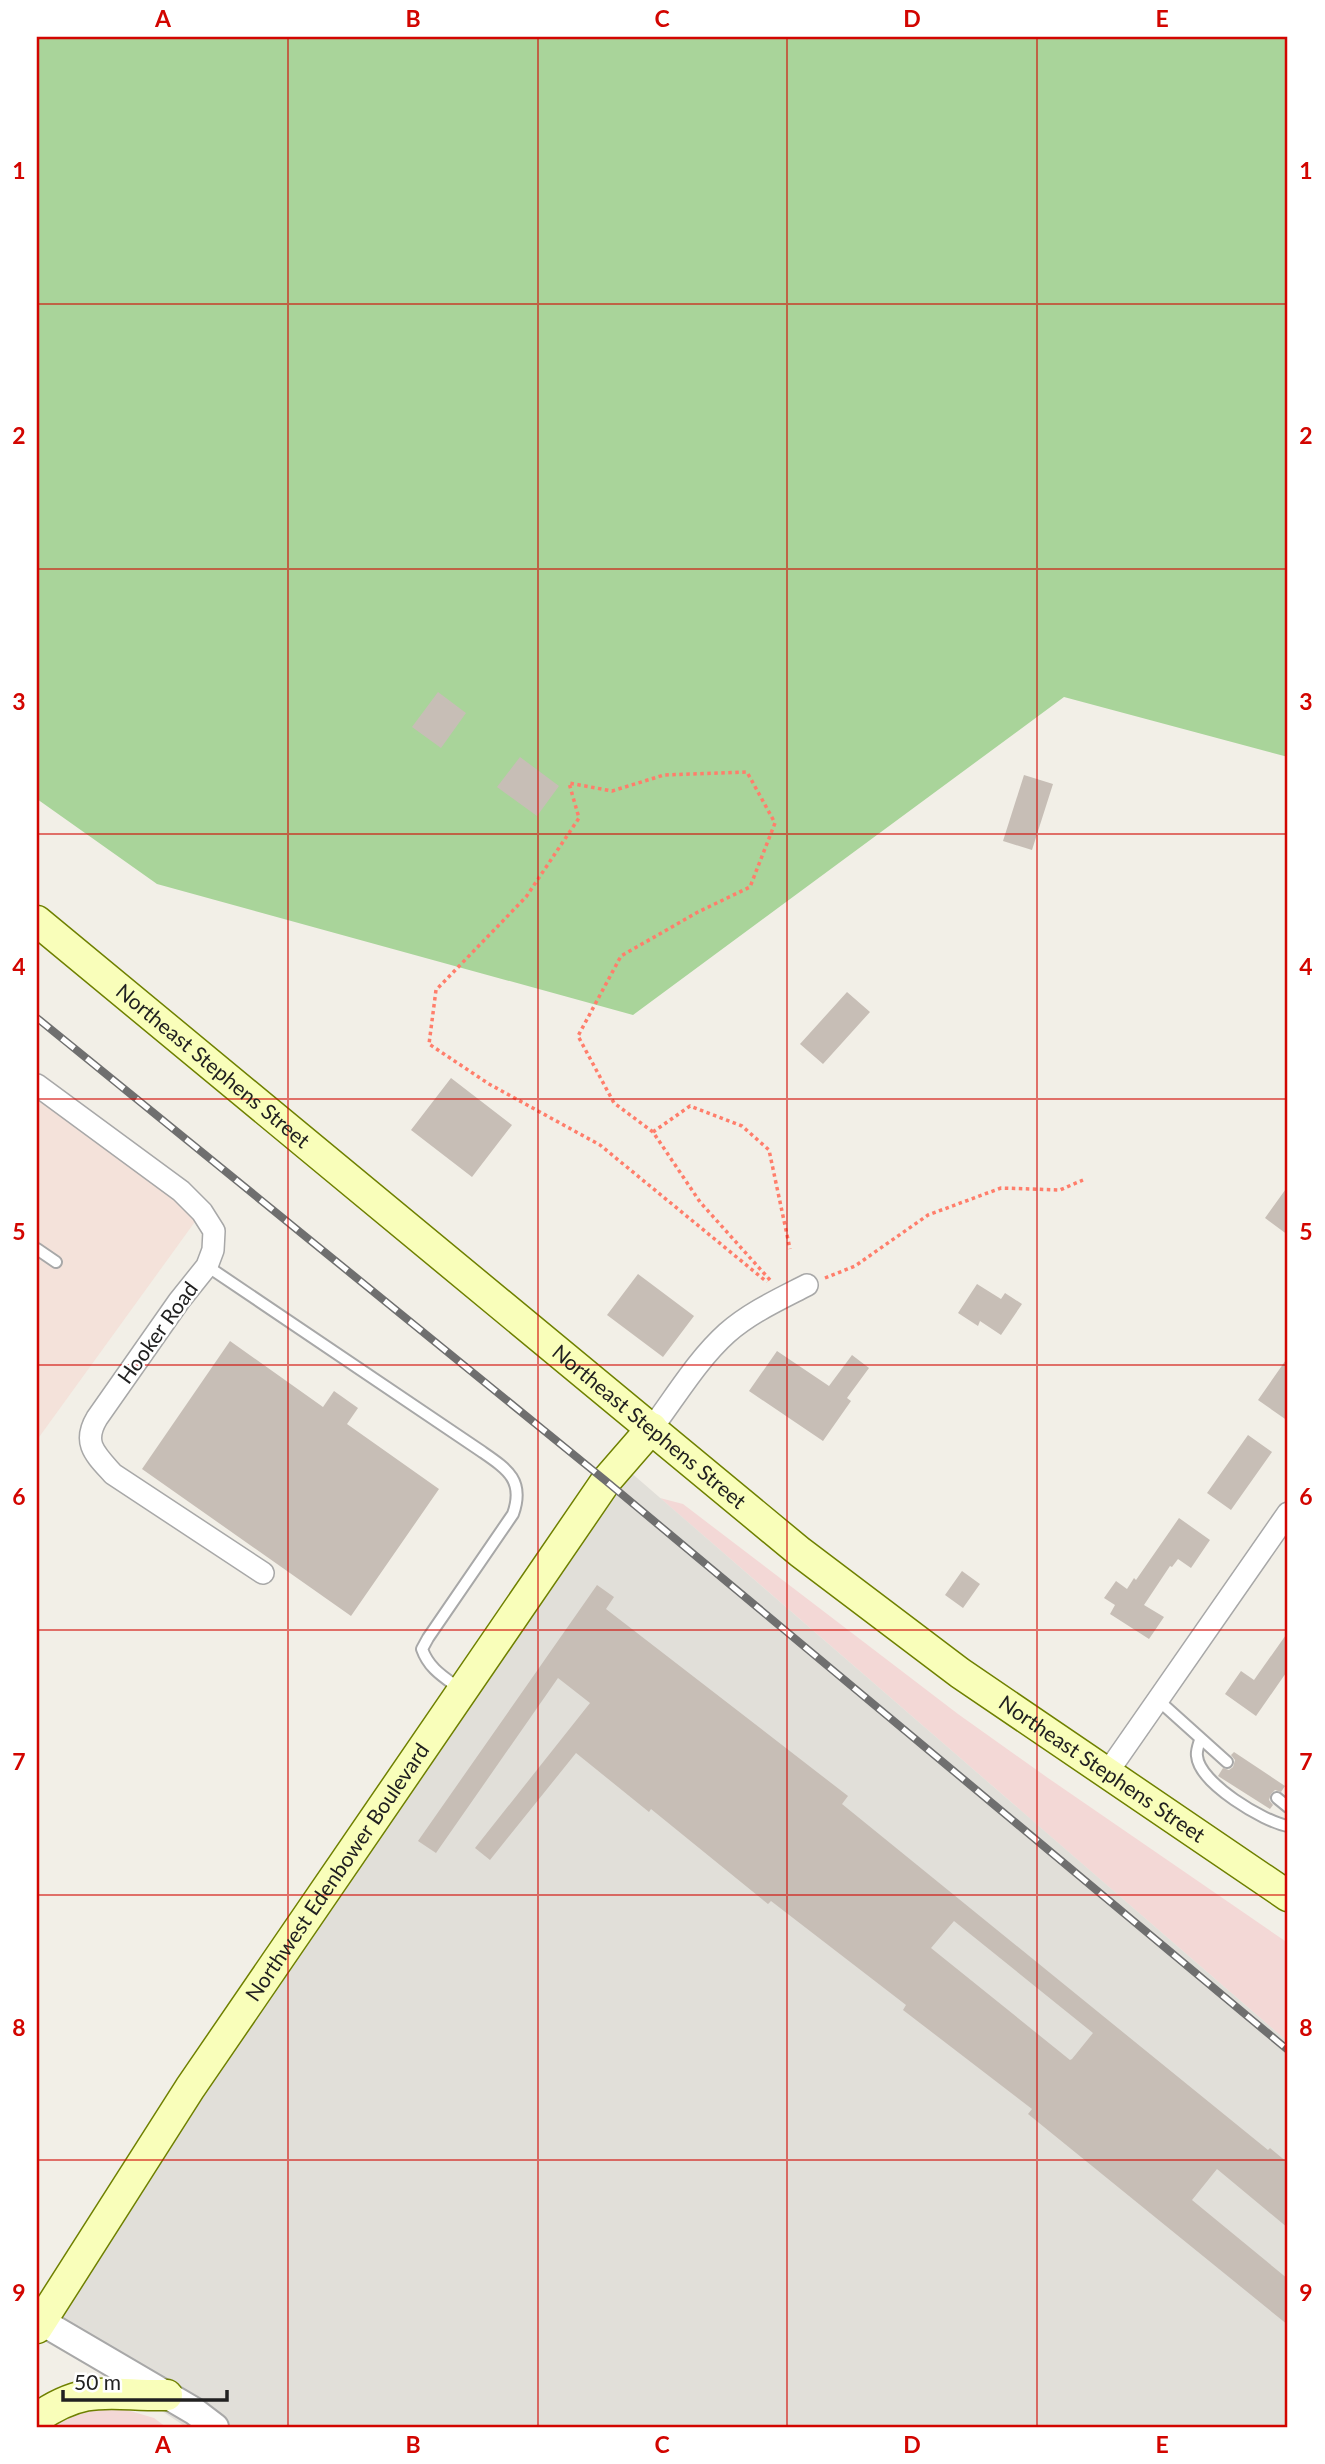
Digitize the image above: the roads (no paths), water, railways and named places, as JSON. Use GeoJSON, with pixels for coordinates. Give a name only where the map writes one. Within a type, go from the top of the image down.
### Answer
{"type":"FeatureCollection","features":[{"type":"Feature","properties":{"kind":"main road","name":"Northeast Stephens Street"},"geometry":{"type":"LineString","coordinates":[[37,921],[800,1552],[960,1673],[1288,1896]]}},
{"type":"Feature","properties":{"kind":"main road","name":"Northwest Edenbower Boulevard"},"geometry":{"type":"LineString","coordinates":[[38,2323],[190,2088],[606,1481],[652,1428]]}},
{"type":"Feature","properties":{"kind":"main road"},"geometry":{"type":"LineString","coordinates":[[37,2418],[73,2397],[118,2392],[139,2396],[167,2395]]}},
{"type":"Feature","properties":{"kind":"street","name":"Hooker Road"},"geometry":{"type":"LineString","coordinates":[[37,1085],[181,1191],[202,1212],[214,1231],[213,1250],[207,1266],[178,1301],[97,1418],[89,1431],[90,1444],[113,1474],[263,1573]]}},
{"type":"Feature","properties":{"kind":"street"},"geometry":{"type":"LineString","coordinates":[[652,1428],[708,1354],[727,1334],[750,1315],[807,1285]]}},
{"type":"Feature","properties":{"kind":"street"},"geometry":{"type":"LineString","coordinates":[[1107,1773],[1288,1513]]}},
{"type":"Feature","properties":{"kind":"street"},"geometry":{"type":"LineString","coordinates":[[38,2323],[167,2395],[215,2427]]}},
{"type":"Feature","properties":{"kind":"lane"},"geometry":{"type":"LineString","coordinates":[[37,1249],[56,1262]]}},
{"type":"Feature","properties":{"kind":"lane"},"geometry":{"type":"LineString","coordinates":[[207,1266],[481,1451],[512,1477],[517,1486],[518,1500],[513,1514],[422,1650],[432,1668],[463,1691]]}},
{"type":"Feature","properties":{"kind":"lane"},"geometry":{"type":"LineString","coordinates":[[1158,1700],[1227,1762]]}},
{"type":"Feature","properties":{"kind":"lane"},"geometry":{"type":"LineString","coordinates":[[1200,1740],[1197,1756],[1203,1772],[1211,1782],[1270,1821],[1288,1826]]}},
{"type":"Feature","properties":{"kind":"lane"},"geometry":{"type":"LineString","coordinates":[[1277,1798],[1288,1807]]}},
{"type":"Feature","properties":{"kind":"railway"},"geometry":{"type":"LineString","coordinates":[[37,1018],[606,1481],[1288,2050]]}}]}
